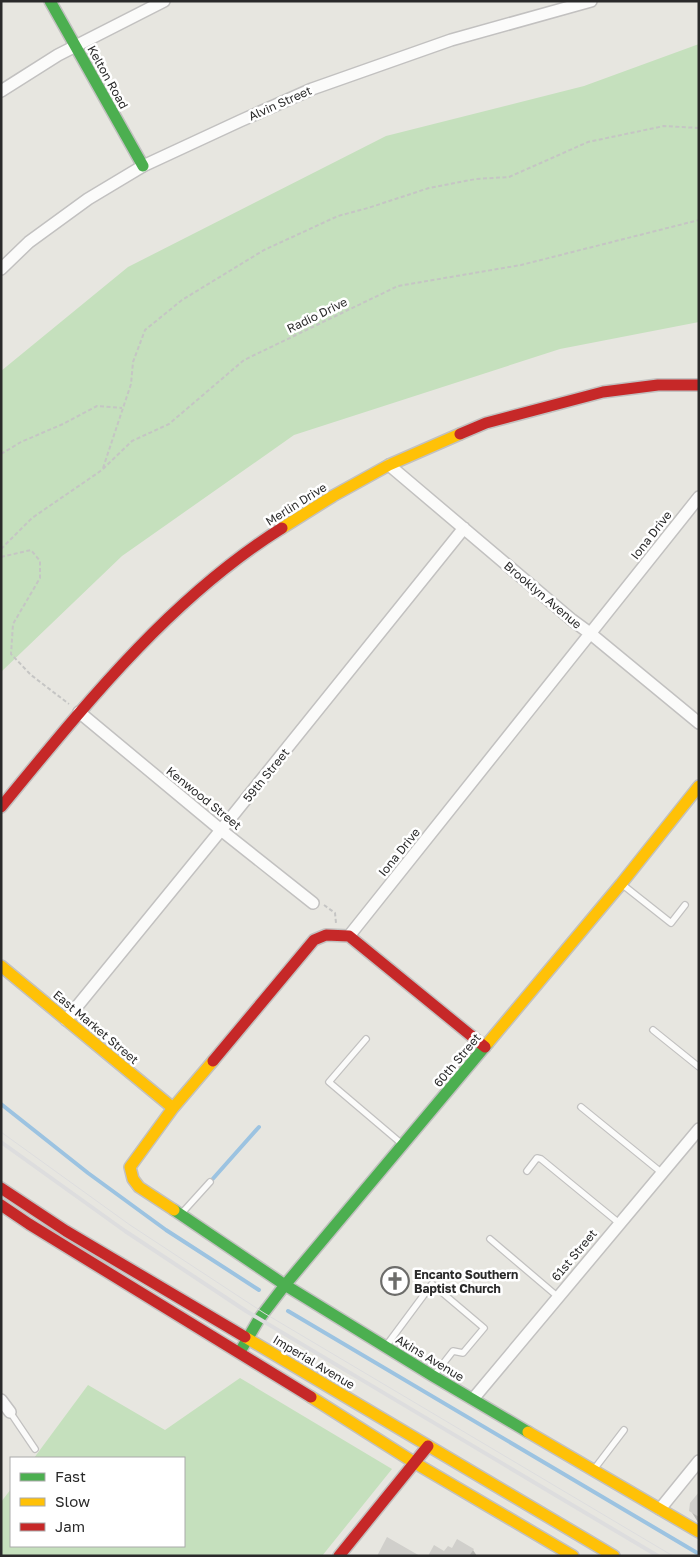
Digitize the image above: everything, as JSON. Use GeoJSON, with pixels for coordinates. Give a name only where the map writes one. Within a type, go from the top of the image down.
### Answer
{"type":"FeatureCollection","features":[{"type":"Feature","properties":{"kind":"main road","name":"Kelton Road"},"geometry":{"type":"LineString","coordinates":[[50,1],[143,166]]}},
{"type":"Feature","properties":{"kind":"main road","name":"Merlin Drive"},"geometry":{"type":"LineString","coordinates":[[1,808],[78,712],[134,652],[180,607],[250,548],[333,496],[389,465],[486,423],[602,392],[658,384],[699,385]]}},
{"type":"Feature","properties":{"kind":"main road","name":"60th Street"},"geometry":{"type":"LineString","coordinates":[[240,1352],[259,1319],[285,1285],[486,1047],[621,884],[699,786]]}},
{"type":"Feature","properties":{"kind":"main road"},"geometry":{"type":"LineString","coordinates":[[173,1108],[314,940],[326,935],[343,935],[486,1047]]}},
{"type":"Feature","properties":{"kind":"main road","name":"East Market Street"},"geometry":{"type":"LineString","coordinates":[[1,966],[173,1108]]}},
{"type":"Feature","properties":{"kind":"main road","name":"Akins Avenue"},"geometry":{"type":"LineString","coordinates":[[173,1108],[130,1167],[133,1179],[140,1187],[285,1285],[385,1347],[699,1532]]}},
{"type":"Feature","properties":{"kind":"main road","name":"Imperial Avenue"},"geometry":{"type":"LineString","coordinates":[[1,1188],[66,1230],[614,1556]]}},
{"type":"Feature","properties":{"kind":"main road"},"geometry":{"type":"LineString","coordinates":[[1,1205],[37,1229],[240,1352],[414,1463],[573,1556]]}},
{"type":"Feature","properties":{"kind":"main road"},"geometry":{"type":"LineString","coordinates":[[339,1556],[428,1446]]}},
{"type":"Feature","properties":{"kind":"street"},"geometry":{"type":"LineString","coordinates":[[1,90],[50,60],[164,1]]}},
{"type":"Feature","properties":{"kind":"street","name":"Alvin Street"},"geometry":{"type":"LineString","coordinates":[[1,268],[37,237],[88,199],[143,166],[312,89],[450,40],[590,1]]}},
{"type":"Feature","properties":{"kind":"street","name":"Brooklyn Avenue"},"geometry":{"type":"LineString","coordinates":[[389,465],[572,620],[699,723]]}},
{"type":"Feature","properties":{"kind":"street","name":"Iona Drive"},"geometry":{"type":"LineString","coordinates":[[343,935],[591,634],[699,497]]}},
{"type":"Feature","properties":{"kind":"street","name":"59th Street"},"geometry":{"type":"LineString","coordinates":[[66,1020],[464,528]]}},
{"type":"Feature","properties":{"kind":"street","name":"Kenwood Street"},"geometry":{"type":"LineString","coordinates":[[78,712],[313,903]]}},
{"type":"Feature","properties":{"kind":"street","name":"61st Street"},"geometry":{"type":"LineString","coordinates":[[473,1399],[618,1223],[699,1129]]}},
{"type":"Feature","properties":{"kind":"street"},"geometry":{"type":"LineString","coordinates":[[1,1400],[10,1412]]}},
{"type":"Feature","properties":{"kind":"street"},"geometry":{"type":"LineString","coordinates":[[660,1509],[699,1460]]}},
{"type":"Feature","properties":{"kind":"lane"},"geometry":{"type":"LineString","coordinates":[[621,884],[671,923],[685,905]]}},
{"type":"Feature","properties":{"kind":"lane"},"geometry":{"type":"LineString","coordinates":[[653,1030],[699,1067]]}},
{"type":"Feature","properties":{"kind":"lane"},"geometry":{"type":"LineString","coordinates":[[366,1039],[329,1082],[404,1145]]}},
{"type":"Feature","properties":{"kind":"lane"},"geometry":{"type":"LineString","coordinates":[[581,1107],[662,1173]]}},
{"type":"Feature","properties":{"kind":"lane"},"geometry":{"type":"LineString","coordinates":[[526,1171],[537,1158],[541,1158],[618,1223]]}},
{"type":"Feature","properties":{"kind":"lane"},"geometry":{"type":"LineString","coordinates":[[181,1214],[210,1182]]}},
{"type":"Feature","properties":{"kind":"lane"},"geometry":{"type":"LineString","coordinates":[[490,1239],[557,1296]]}},
{"type":"Feature","properties":{"kind":"lane"},"geometry":{"type":"LineString","coordinates":[[385,1347],[432,1284],[484,1328],[463,1353],[454,1350],[433,1376]]}},
{"type":"Feature","properties":{"kind":"lane"},"geometry":{"type":"LineString","coordinates":[[10,1412],[35,1450]]}},
{"type":"Feature","properties":{"kind":"lane"},"geometry":{"type":"LineString","coordinates":[[594,1470],[624,1430]]}},
{"type":"Feature","properties":{"kind":"path"},"geometry":{"type":"LineString","coordinates":[[102,470],[131,384],[132,362],[145,330],[182,300],[264,250],[338,216],[429,188],[476,179],[509,177],[588,142],[664,126],[699,128]]}},
{"type":"Feature","properties":{"kind":"path","name":"Radio Drive"},"geometry":{"type":"LineString","coordinates":[[1,549],[32,518],[102,470],[132,441],[168,424],[244,360],[398,286],[521,265],[699,220]]}},
{"type":"Feature","properties":{"kind":"path"},"geometry":{"type":"LineString","coordinates":[[1,454],[21,442],[63,424],[97,406],[123,408]]}},
{"type":"Feature","properties":{"kind":"path"},"geometry":{"type":"LineString","coordinates":[[1,557],[30,550],[40,562],[40,578],[13,624],[10,654],[31,675],[78,712]]}},
{"type":"Feature","properties":{"kind":"path"},"geometry":{"type":"LineString","coordinates":[[313,903],[321,902],[335,913],[343,935]]}},
{"type":"Feature","properties":{"kind":"green space"},"geometry":{"type":"Polygon","coordinates":[[[699,44],[699,322],[560,349],[294,435],[122,556],[1,672],[1,371],[128,267],[386,136],[584,86],[699,44]]]}},
{"type":"Feature","properties":{"kind":"green space"},"geometry":{"type":"Polygon","coordinates":[[[240,1378],[392,1469],[322,1556],[1,1556],[1,1502],[10,1490],[10,1547],[185,1547],[185,1457],[35,1457],[88,1385],[165,1430],[240,1378]]]}},
{"type":"Feature","properties":{"kind":"building"},"geometry":{"type":"Polygon","coordinates":[[[699,1492],[699,1517],[689,1511],[690,1503],[699,1492]]]}},
{"type":"Feature","properties":{"kind":"building"},"geometry":{"type":"Polygon","coordinates":[[[387,1537],[420,1556],[377,1556],[387,1537]]]}},
{"type":"Feature","properties":{"kind":"building"},"geometry":{"type":"Polygon","coordinates":[[[457,1539],[474,1549],[469,1556],[428,1556],[434,1545],[444,1551],[448,1546],[452,1548],[457,1539]]]}},
{"type":"Feature","properties":{"kind":"waterway"},"geometry":{"type":"LineString","coordinates":[[1,1104],[88,1173],[166,1230],[259,1290]]}},
{"type":"Feature","properties":{"kind":"waterway"},"geometry":{"type":"LineString","coordinates":[[210,1182],[259,1127]]}},
{"type":"Feature","properties":{"kind":"waterway"},"geometry":{"type":"LineString","coordinates":[[288,1311],[699,1554]]}},
{"type":"Feature","properties":{"kind":"tram line"},"geometry":{"type":"LineString","coordinates":[[1,1132],[130,1225],[264,1313],[673,1556]]}},
{"type":"Feature","properties":{"kind":"railway"},"geometry":{"type":"LineString","coordinates":[[1,1142],[125,1231],[246,1311],[658,1556]]}},
{"type":"Feature","properties":{"kind":"traffic: fast"},"geometry":{"type":"LineString","coordinates":[[50,1],[143,166]]}},
{"type":"Feature","properties":{"kind":"traffic: fast"},"geometry":{"type":"LineString","coordinates":[[241,1350],[259,1319],[285,1285],[488,1043]]}},
{"type":"Feature","properties":{"kind":"traffic: fast"},"geometry":{"type":"LineString","coordinates":[[174,1210],[285,1285],[528,1432]]}},
{"type":"Feature","properties":{"kind":"traffic: slow"},"geometry":{"type":"LineString","coordinates":[[282,528],[333,496],[389,465],[460,434]]}},
{"type":"Feature","properties":{"kind":"traffic: slow"},"geometry":{"type":"LineString","coordinates":[[488,1043],[621,884],[699,786]]}},
{"type":"Feature","properties":{"kind":"traffic: slow"},"geometry":{"type":"LineString","coordinates":[[1,966],[173,1108]]}},
{"type":"Feature","properties":{"kind":"traffic: slow"},"geometry":{"type":"LineString","coordinates":[[174,1210],[139,1187],[133,1179],[130,1167],[173,1108],[213,1061]]}},
{"type":"Feature","properties":{"kind":"traffic: slow"},"geometry":{"type":"LineString","coordinates":[[245,1337],[614,1556]]}},
{"type":"Feature","properties":{"kind":"traffic: slow"},"geometry":{"type":"LineString","coordinates":[[311,1397],[415,1463],[573,1556]]}},
{"type":"Feature","properties":{"kind":"traffic: slow"},"geometry":{"type":"LineString","coordinates":[[528,1432],[699,1532]]}},
{"type":"Feature","properties":{"kind":"traffic: jam"},"geometry":{"type":"LineString","coordinates":[[460,434],[486,423],[603,392],[658,385],[699,385]]}},
{"type":"Feature","properties":{"kind":"traffic: jam"},"geometry":{"type":"LineString","coordinates":[[1,807],[64,730],[131,656],[166,621],[202,587],[241,556],[282,528]]}},
{"type":"Feature","properties":{"kind":"traffic: jam"},"geometry":{"type":"LineString","coordinates":[[213,1061],[314,940],[326,935],[349,936],[485,1047]]}},
{"type":"Feature","properties":{"kind":"traffic: jam"},"geometry":{"type":"LineString","coordinates":[[1,1188],[66,1231],[245,1337]]}},
{"type":"Feature","properties":{"kind":"traffic: jam"},"geometry":{"type":"LineString","coordinates":[[1,1205],[311,1397]]}},
{"type":"Feature","properties":{"kind":"traffic: jam"},"geometry":{"type":"LineString","coordinates":[[339,1556],[428,1446]]}},
{"type":"Feature","properties":{"kind":"place","name":"Encanto Southern Baptist Church"},"geometry":{"type":"Point","coordinates":[395,1281]}}]}
